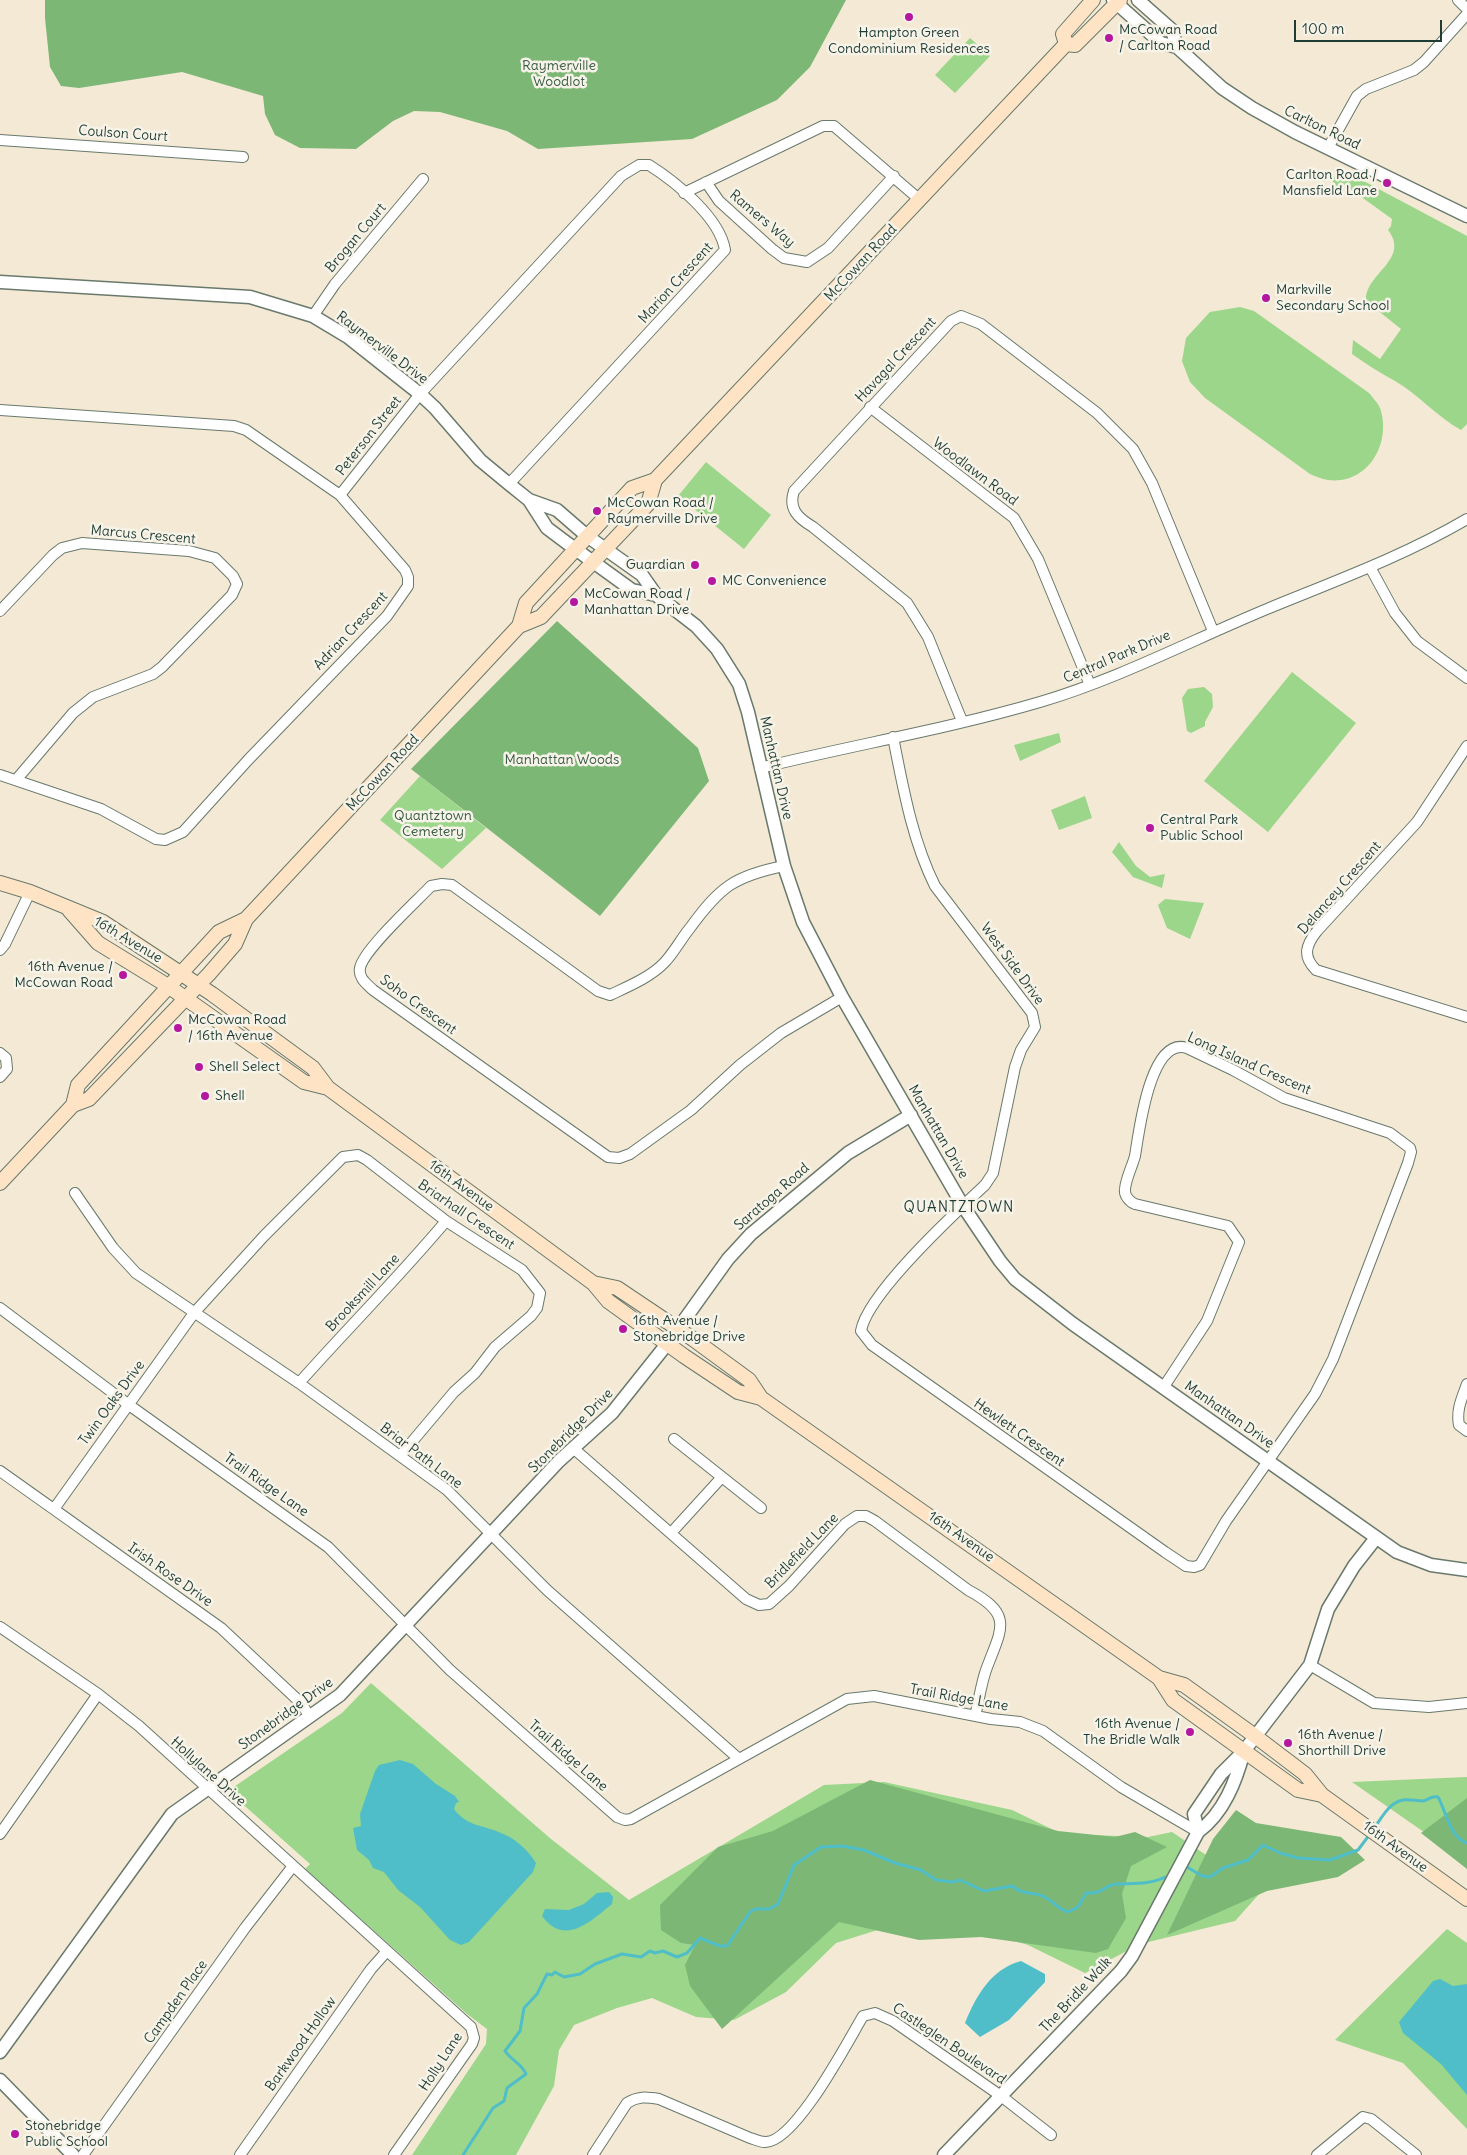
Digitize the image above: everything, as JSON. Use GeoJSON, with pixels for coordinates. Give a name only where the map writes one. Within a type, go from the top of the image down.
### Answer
{"type":"FeatureCollection","features":[{"type":"Feature","properties":{"kind":"main road","name":"McCowan Road"},"geometry":{"type":"LineString","coordinates":[[1066,44],[1063,34],[1093,0]]}},
{"type":"Feature","properties":{"kind":"main road","name":"McCowan Road"},"geometry":{"type":"LineString","coordinates":[[1066,44],[1075,45],[1116,1]]}},
{"type":"Feature","properties":{"kind":"main road","name":"McCowan Road"},"geometry":{"type":"LineString","coordinates":[[0,1183],[73,1105],[89,1099],[199,985],[235,944],[246,919],[519,626],[541,617],[648,504],[655,480],[1066,44]]}},
{"type":"Feature","properties":{"kind":"main road","name":"McCowan Road"},"geometry":{"type":"LineString","coordinates":[[519,626],[526,603],[587,536],[632,488],[655,480]]}},
{"type":"Feature","properties":{"kind":"main road","name":"16th Avenue"},"geometry":{"type":"LineString","coordinates":[[0,883],[30,892],[103,922],[199,985],[313,1068],[328,1088],[593,1283],[608,1301],[667,1344],[738,1392],[761,1398],[1159,1678],[1184,1686],[1305,1774],[1322,1795],[1467,1899]]}},
{"type":"Feature","properties":{"kind":"main road","name":"16th Avenue"},"geometry":{"type":"LineString","coordinates":[[66,907],[98,943],[186,998],[304,1082],[328,1088]]}},
{"type":"Feature","properties":{"kind":"main road","name":"McCowan Road"},"geometry":{"type":"LineString","coordinates":[[73,1105],[78,1085],[180,972],[219,932],[246,919]]}},
{"type":"Feature","properties":{"kind":"main road","name":"16th Avenue"},"geometry":{"type":"LineString","coordinates":[[593,1283],[617,1288],[678,1329],[749,1380],[761,1398]]}},
{"type":"Feature","properties":{"kind":"main road","name":"16th Avenue"},"geometry":{"type":"LineString","coordinates":[[1159,1678],[1173,1700],[1298,1790],[1322,1795]]}},
{"type":"Feature","properties":{"kind":"street","name":"Carlton Road"},"geometry":{"type":"LineString","coordinates":[[1138,0],[1172,30],[1177,47]]}},
{"type":"Feature","properties":{"kind":"street"},"geometry":{"type":"LineString","coordinates":[[1458,0],[1467,8]]}},
{"type":"Feature","properties":{"kind":"street","name":"Carlton Road"},"geometry":{"type":"LineString","coordinates":[[1116,1],[1161,43],[1177,47],[1222,88],[1272,120],[1467,216]]}},
{"type":"Feature","properties":{"kind":"street"},"geometry":{"type":"LineString","coordinates":[[1328,148],[1357,96],[1366,89],[1414,70],[1424,62],[1467,14]]}},
{"type":"Feature","properties":{"kind":"street","name":"Ramers Way"},"geometry":{"type":"LineString","coordinates":[[684,192],[824,126],[834,126],[920,200]]}},
{"type":"Feature","properties":{"kind":"street","name":"Coulson Court"},"geometry":{"type":"LineString","coordinates":[[0,140],[243,157]]}},
{"type":"Feature","properties":{"kind":"street","name":"Marion Crescent"},"geometry":{"type":"LineString","coordinates":[[420,394],[621,176],[639,165],[649,165],[684,192],[716,224],[724,240],[725,250],[509,484]]}},
{"type":"Feature","properties":{"kind":"street","name":"Ramers Way"},"geometry":{"type":"LineString","coordinates":[[706,182],[719,201],[772,249],[784,258],[807,262],[828,248],[894,176]]}},
{"type":"Feature","properties":{"kind":"street","name":"Brogan Court"},"geometry":{"type":"LineString","coordinates":[[313,316],[335,284],[423,179]]}},
{"type":"Feature","properties":{"kind":"street","name":"Raymerville Drive"},"geometry":{"type":"LineString","coordinates":[[0,282],[250,297],[313,316],[348,337],[420,394],[436,408],[480,460],[509,484],[530,500],[557,510],[604,549]]}},
{"type":"Feature","properties":{"kind":"street","name":"Havagal Crescent"},"geometry":{"type":"LineString","coordinates":[[962,722],[928,637],[907,603],[812,527],[800,520],[792,506],[794,491],[952,321],[961,316],[981,324],[1097,412],[1133,449],[1152,483],[1213,631]]}},
{"type":"Feature","properties":{"kind":"street","name":"Peterson Street"},"geometry":{"type":"LineString","coordinates":[[340,495],[420,394]]}},
{"type":"Feature","properties":{"kind":"street","name":"Woodlawn Road"},"geometry":{"type":"LineString","coordinates":[[870,408],[1014,518],[1038,559],[1090,685]]}},
{"type":"Feature","properties":{"kind":"street","name":"Adrian Crescent"},"geometry":{"type":"LineString","coordinates":[[0,410],[234,426],[246,430],[340,495],[405,570],[408,577],[408,586],[387,616],[248,760],[183,832],[165,840],[156,839],[101,809],[0,774]]}},
{"type":"Feature","properties":{"kind":"street","name":"Raymerville Drive"},"geometry":{"type":"LineString","coordinates":[[530,500],[547,528],[576,549]]}},
{"type":"Feature","properties":{"kind":"street","name":"Central Park Drive"},"geometry":{"type":"LineString","coordinates":[[760,768],[962,722],[1041,702],[1090,685],[1213,631],[1370,566],[1424,542],[1467,519]]}},
{"type":"Feature","properties":{"kind":"street","name":"Marcus Crescent"},"geometry":{"type":"LineString","coordinates":[[0,612],[52,555],[62,548],[82,543],[190,551],[215,558],[233,576],[237,584],[232,595],[174,656],[153,674],[93,697],[74,713],[16,780]]}},
{"type":"Feature","properties":{"kind":"street","name":"Manhattan Drive"},"geometry":{"type":"LineString","coordinates":[[576,549],[632,590],[656,595]]}},
{"type":"Feature","properties":{"kind":"street","name":"Manhattan Drive"},"geometry":{"type":"LineString","coordinates":[[604,549],[642,575],[656,595],[696,626],[729,666],[739,684],[748,712],[784,866],[803,922],[842,997],[963,1206],[1015,1280],[1162,1388],[1376,1538],[1414,1560],[1450,1570],[1467,1570]]}},
{"type":"Feature","properties":{"kind":"street"},"geometry":{"type":"LineString","coordinates":[[1370,566],[1394,613],[1416,641],[1467,678]]}},
{"type":"Feature","properties":{"kind":"street","name":"West Side Drive"},"geometry":{"type":"LineString","coordinates":[[893,737],[914,832],[930,877],[1032,1013],[1035,1027],[1021,1050],[1015,1067],[993,1173],[963,1206]]}},
{"type":"Feature","properties":{"kind":"street","name":"Delancey Crescent"},"geometry":{"type":"LineString","coordinates":[[1467,746],[1417,822],[1317,931],[1308,942],[1306,951],[1307,960],[1316,970],[1467,1017]]}},
{"type":"Feature","properties":{"kind":"street","name":"Soho Crescent"},"geometry":{"type":"LineString","coordinates":[[784,866],[757,871],[741,877],[716,893],[664,964],[644,978],[610,995],[598,991],[452,885],[442,884],[431,886],[375,944],[363,960],[360,968],[361,978],[373,990],[499,1081],[608,1157],[618,1158],[630,1154],[691,1110],[740,1065],[781,1033],[842,997]]}},
{"type":"Feature","properties":{"kind":"street"},"geometry":{"type":"LineString","coordinates":[[0,950],[5,944],[30,892]]}},
{"type":"Feature","properties":{"kind":"street","name":"Long Island Crescent"},"geometry":{"type":"LineString","coordinates":[[1162,1388],[1207,1321],[1239,1242],[1228,1226],[1135,1204],[1126,1196],[1125,1189],[1150,1084],[1163,1056],[1171,1049],[1180,1046],[1233,1070],[1284,1098],[1390,1133],[1402,1140],[1411,1152],[1333,1359],[1315,1394],[1268,1461]]}},
{"type":"Feature","properties":{"kind":"street"},"geometry":{"type":"LineString","coordinates":[[0,1054],[6,1058],[8,1069],[0,1077]]}},
{"type":"Feature","properties":{"kind":"street","name":"Saratoga Road"},"geometry":{"type":"LineString","coordinates":[[667,1344],[728,1259],[751,1234],[848,1153],[911,1115]]}},
{"type":"Feature","properties":{"kind":"street","name":"Briarhall Crescent"},"geometry":{"type":"LineString","coordinates":[[194,1312],[264,1236],[343,1157],[358,1155],[367,1160],[446,1221],[522,1270],[536,1285],[540,1293],[540,1301],[531,1316],[495,1348],[475,1373],[454,1392],[400,1456]]}},
{"type":"Feature","properties":{"kind":"street","name":"Briar Path Lane"},"geometry":{"type":"LineString","coordinates":[[75,1193],[124,1262],[136,1273],[299,1383],[447,1490],[569,1610],[739,1759]]}},
{"type":"Feature","properties":{"kind":"street","name":"Hewlett Crescent"},"geometry":{"type":"LineString","coordinates":[[963,1206],[916,1253],[868,1312],[861,1331],[872,1345],[1186,1566],[1194,1567],[1203,1561],[1226,1521],[1268,1461]]}},
{"type":"Feature","properties":{"kind":"street","name":"Brooksmill Lane"},"geometry":{"type":"LineString","coordinates":[[299,1383],[386,1286],[402,1272],[446,1221]]}},
{"type":"Feature","properties":{"kind":"street","name":"Trail Ridge Lane"},"geometry":{"type":"LineString","coordinates":[[0,1308],[129,1404],[328,1546],[450,1670],[620,1819],[631,1819],[847,1699],[874,1696],[975,1716],[1020,1722],[1043,1731],[1121,1787],[1198,1832]]}},
{"type":"Feature","properties":{"kind":"street","name":"Twin Oaks Drive"},"geometry":{"type":"LineString","coordinates":[[54,1509],[194,1312]]}},
{"type":"Feature","properties":{"kind":"street","name":"Stonebridge Drive"},"geometry":{"type":"LineString","coordinates":[[0,2052],[162,1826],[177,1809],[340,1694],[573,1448],[612,1413],[667,1344]]}},
{"type":"Feature","properties":{"kind":"street"},"geometry":{"type":"LineString","coordinates":[[1467,1384],[1458,1409],[1459,1425],[1467,1431]]}},
{"type":"Feature","properties":{"kind":"street"},"geometry":{"type":"LineString","coordinates":[[674,1439],[761,1508]]}},
{"type":"Feature","properties":{"kind":"street","name":"Bridlefield Lane"},"geometry":{"type":"LineString","coordinates":[[573,1448],[746,1599],[759,1605],[769,1604],[789,1586],[845,1524],[857,1516],[866,1516],[875,1521],[968,1590],[983,1598],[999,1615],[1002,1624],[1000,1634],[986,1672],[975,1716]]}},
{"type":"Feature","properties":{"kind":"street","name":"Irish Rose Drive"},"geometry":{"type":"LineString","coordinates":[[0,1471],[221,1628],[301,1703],[310,1717]]}},
{"type":"Feature","properties":{"kind":"street"},"geometry":{"type":"LineString","coordinates":[[671,1533],[722,1477]]}},
{"type":"Feature","properties":{"kind":"street"},"geometry":{"type":"LineString","coordinates":[[1244,1750],[1310,1665],[1328,1609],[1354,1566],[1376,1538]]}},
{"type":"Feature","properties":{"kind":"street","name":"Hollylane Drive"},"geometry":{"type":"LineString","coordinates":[[0,1627],[98,1694],[139,1726],[387,1950]]}},
{"type":"Feature","properties":{"kind":"street"},"geometry":{"type":"LineString","coordinates":[[1310,1665],[1374,1703],[1429,1707],[1467,1703]]}},
{"type":"Feature","properties":{"kind":"street"},"geometry":{"type":"LineString","coordinates":[[0,1834],[98,1694]]}},
{"type":"Feature","properties":{"kind":"street","name":"The Bridle Walk"},"geometry":{"type":"LineString","coordinates":[[1198,1832],[1194,1814],[1221,1774],[1244,1750]]}},
{"type":"Feature","properties":{"kind":"street","name":"The Bridle Walk"},"geometry":{"type":"LineString","coordinates":[[944,2155],[1121,1971],[1132,1956],[1198,1832],[1211,1822],[1235,1783],[1244,1750]]}},
{"type":"Feature","properties":{"kind":"street","name":"Campden Place"},"geometry":{"type":"LineString","coordinates":[[83,2155],[292,1866]]}},
{"type":"Feature","properties":{"kind":"street","name":"Barkwood Hollow"},"geometry":{"type":"LineString","coordinates":[[240,2155],[371,1968],[387,1950]]}},
{"type":"Feature","properties":{"kind":"street","name":"Holly Lane"},"geometry":{"type":"LineString","coordinates":[[387,1950],[467,2021],[474,2038],[394,2155]]}},
{"type":"Feature","properties":{"kind":"street","name":"Castleglen Boulevard"},"geometry":{"type":"LineString","coordinates":[[593,2155],[627,2103],[636,2098],[645,2097],[659,2099],[750,2138],[766,2142],[777,2138],[788,2132],[804,2112],[863,2016],[875,2012],[893,2021],[1001,2096],[1051,2135]]}},
{"type":"Feature","properties":{"kind":"street"},"geometry":{"type":"LineString","coordinates":[[0,2080],[74,2155]]}},
{"type":"Feature","properties":{"kind":"street"},"geometry":{"type":"LineString","coordinates":[[1317,2155],[1363,2117],[1371,2119],[1416,2155]]}},
{"type":"Feature","properties":{"kind":"green space","name":"Raymerville Woodlot"},"geometry":{"type":"Polygon","coordinates":[[[45,0],[846,0],[810,67],[777,100],[692,139],[538,149],[507,131],[440,112],[414,111],[393,121],[356,149],[300,148],[275,135],[265,114],[263,96],[182,72],[79,88],[61,86],[50,67],[45,0]]]}},
{"type":"Feature","properties":{"kind":"green space"},"geometry":{"type":"Polygon","coordinates":[[[970,38],[990,56],[955,93],[935,75],[970,38]]]}},
{"type":"Feature","properties":{"kind":"green space"},"geometry":{"type":"Polygon","coordinates":[[[1341,169],[1467,236],[1467,424],[1461,430],[1443,418],[1412,392],[1352,354],[1353,340],[1380,359],[1401,329],[1366,301],[1367,291],[1391,259],[1394,250],[1394,241],[1388,230],[1392,219],[1342,183],[1337,189],[1332,180],[1341,169]]]}},
{"type":"Feature","properties":{"kind":"green space"},"geometry":{"type":"Polygon","coordinates":[[[1240,307],[1254,311],[1369,393],[1376,402],[1380,408],[1383,421],[1383,435],[1374,459],[1365,469],[1355,476],[1342,480],[1328,480],[1310,474],[1205,398],[1190,382],[1182,361],[1186,338],[1210,312],[1240,307]]]}},
{"type":"Feature","properties":{"kind":"green space"},"geometry":{"type":"Polygon","coordinates":[[[706,462],[771,515],[744,549],[678,496],[706,462]]]}},
{"type":"Feature","properties":{"kind":"green space","name":"Manhattan Woods"},"geometry":{"type":"Polygon","coordinates":[[[557,621],[698,748],[709,781],[600,916],[411,769],[557,621]]]}},
{"type":"Feature","properties":{"kind":"green space"},"geometry":{"type":"Polygon","coordinates":[[[1292,672],[1356,723],[1268,832],[1204,781],[1292,672]]]}},
{"type":"Feature","properties":{"kind":"green space"},"geometry":{"type":"Polygon","coordinates":[[[1204,687],[1212,694],[1213,707],[1205,722],[1205,726],[1191,733],[1187,731],[1182,698],[1188,689],[1204,687]]]}},
{"type":"Feature","properties":{"kind":"green space"},"geometry":{"type":"Polygon","coordinates":[[[1059,733],[1061,742],[1020,761],[1014,745],[1059,733]]]}},
{"type":"Feature","properties":{"kind":"green space","name":"Quantztown Cemetery"},"geometry":{"type":"Polygon","coordinates":[[[420,776],[486,828],[442,869],[380,820],[420,776]]]}},
{"type":"Feature","properties":{"kind":"green space"},"geometry":{"type":"Polygon","coordinates":[[[1085,796],[1092,818],[1059,830],[1051,810],[1085,796]]]}},
{"type":"Feature","properties":{"kind":"green space"},"geometry":{"type":"Polygon","coordinates":[[[1119,842],[1136,866],[1150,877],[1165,874],[1162,888],[1133,877],[1112,852],[1119,842]]]}},
{"type":"Feature","properties":{"kind":"green space"},"geometry":{"type":"Polygon","coordinates":[[[1165,899],[1204,903],[1190,939],[1167,928],[1158,905],[1165,899]]]}},
{"type":"Feature","properties":{"kind":"green space"},"geometry":{"type":"Polygon","coordinates":[[[371,1683],[551,1839],[629,1900],[824,1785],[884,1782],[1012,1810],[1062,1834],[1148,1837],[1172,1832],[1261,1892],[1235,1921],[1140,1944],[1085,1973],[1028,1945],[978,1930],[887,1927],[836,1943],[786,1992],[734,2020],[696,2017],[652,1998],[617,2008],[574,2025],[559,2050],[554,2086],[516,2155],[412,2155],[486,2044],[487,2029],[467,2014],[305,1869],[310,1864],[228,1791],[342,1713],[371,1683]]]}},
{"type":"Feature","properties":{"kind":"green space"},"geometry":{"type":"Polygon","coordinates":[[[1467,1777],[1467,1862],[1352,1782],[1467,1777]]]}},
{"type":"Feature","properties":{"kind":"green space"},"geometry":{"type":"Polygon","coordinates":[[[870,1780],[1058,1831],[1115,1837],[1135,1832],[1167,1847],[1131,1866],[1122,1894],[1126,1918],[1108,1949],[1096,1953],[981,1937],[919,1940],[839,1922],[722,2029],[690,1986],[685,1965],[695,1945],[681,1943],[661,1930],[660,1905],[718,1847],[773,1831],[870,1780]]]}},
{"type":"Feature","properties":{"kind":"green space"},"geometry":{"type":"Polygon","coordinates":[[[1467,1798],[1467,1869],[1421,1833],[1467,1798]]]}},
{"type":"Feature","properties":{"kind":"green space"},"geometry":{"type":"Polygon","coordinates":[[[1236,1810],[1256,1823],[1341,1837],[1365,1860],[1338,1877],[1267,1891],[1167,1935],[1213,1839],[1236,1810]]]}},
{"type":"Feature","properties":{"kind":"green space"},"geometry":{"type":"Polygon","coordinates":[[[1447,1929],[1467,1943],[1467,2129],[1403,2063],[1335,2040],[1447,1929]]]}},
{"type":"Feature","properties":{"kind":"water"},"geometry":{"type":"Polygon","coordinates":[[[400,1760],[413,1764],[436,1784],[455,1796],[459,1802],[456,1803],[454,1809],[464,1819],[511,1838],[530,1854],[536,1863],[533,1872],[469,1942],[461,1945],[450,1940],[420,1907],[398,1890],[384,1872],[373,1868],[369,1860],[357,1850],[353,1828],[361,1826],[360,1814],[375,1771],[379,1765],[400,1760]]]}},
{"type":"Feature","properties":{"kind":"water"},"geometry":{"type":"Polygon","coordinates":[[[609,1892],[613,1897],[612,1904],[578,1928],[560,1930],[551,1925],[542,1916],[545,1909],[569,1910],[584,1904],[597,1893],[609,1892]]]}},
{"type":"Feature","properties":{"kind":"water"},"geometry":{"type":"Polygon","coordinates":[[[1021,1961],[1045,1974],[1045,1982],[1009,2020],[980,2037],[965,2023],[974,2003],[993,1977],[1001,1970],[1021,1961]]]}},
{"type":"Feature","properties":{"kind":"water"},"geometry":{"type":"Polygon","coordinates":[[[1440,1979],[1453,1986],[1467,1984],[1467,2095],[1441,2064],[1403,2033],[1399,2022],[1433,1981],[1440,1979]]]}},
{"type":"Feature","properties":{"kind":"waterway"},"geometry":{"type":"LineString","coordinates":[[1375,1827],[1387,1810],[1398,1801],[1423,1801],[1432,1797],[1438,1797],[1452,1830],[1456,1836],[1467,1843]]}},
{"type":"Feature","properties":{"kind":"waterway"},"geometry":{"type":"LineString","coordinates":[[1187,1867],[1202,1876],[1210,1877],[1223,1868],[1248,1860],[1263,1845],[1280,1853],[1298,1858],[1330,1860],[1358,1850],[1370,1834]]}},
{"type":"Feature","properties":{"kind":"waterway"},"geometry":{"type":"LineString","coordinates":[[463,2155],[493,2108],[504,2101],[507,2088],[526,2074],[522,2067],[505,2051],[520,2031],[524,2008],[537,1994],[547,1974],[552,1975],[555,1972],[564,1977],[580,1974],[595,1964],[622,1954],[641,1957],[650,1951],[655,1953],[663,1951],[677,1957],[687,1953],[700,1938],[720,1946],[727,1946],[750,1912],[755,1909],[769,1909],[778,1904],[794,1865],[821,1847],[842,1846],[864,1850],[895,1863],[921,1870],[936,1880],[952,1882],[960,1880],[984,1891],[1012,1886],[1024,1892],[1043,1896],[1068,1912],[1078,1907],[1086,1893],[1098,1892],[1114,1884],[1147,1882],[1165,1877]]}},
{"type":"Feature","properties":{"kind":"place","name":"Hampton Green Condominium Residences"},"geometry":{"type":"Point","coordinates":[909,17]}},
{"type":"Feature","properties":{"kind":"place","name":"McCowan Road / Carlton Road"},"geometry":{"type":"Point","coordinates":[1109,38]}},
{"type":"Feature","properties":{"kind":"place","name":"Carlton Road / Mansfield Lane"},"geometry":{"type":"Point","coordinates":[1387,183]}},
{"type":"Feature","properties":{"kind":"place","name":"Markville Secondary School"},"geometry":{"type":"Point","coordinates":[1266,298]}},
{"type":"Feature","properties":{"kind":"place","name":"McCowan Road / Raymerville Drive"},"geometry":{"type":"Point","coordinates":[597,511]}},
{"type":"Feature","properties":{"kind":"place","name":"Guardian"},"geometry":{"type":"Point","coordinates":[695,565]}},
{"type":"Feature","properties":{"kind":"place","name":"MC Convenience"},"geometry":{"type":"Point","coordinates":[712,581]}},
{"type":"Feature","properties":{"kind":"place","name":"McCowan Road / Manhattan Drive"},"geometry":{"type":"Point","coordinates":[574,602]}},
{"type":"Feature","properties":{"kind":"place","name":"Central Park Public School"},"geometry":{"type":"Point","coordinates":[1150,828]}},
{"type":"Feature","properties":{"kind":"place","name":"16th Avenue / McCowan Road"},"geometry":{"type":"Point","coordinates":[123,975]}},
{"type":"Feature","properties":{"kind":"place","name":"McCowan Road / 16th Avenue"},"geometry":{"type":"Point","coordinates":[178,1028]}},
{"type":"Feature","properties":{"kind":"place","name":"Shell Select"},"geometry":{"type":"Point","coordinates":[199,1067]}},
{"type":"Feature","properties":{"kind":"place","name":"Shell"},"geometry":{"type":"Point","coordinates":[205,1096]}},
{"type":"Feature","properties":{"kind":"place","name":"16th Avenue / Stonebridge Drive"},"geometry":{"type":"Point","coordinates":[623,1329]}},
{"type":"Feature","properties":{"kind":"place","name":"16th Avenue / The Bridle Walk"},"geometry":{"type":"Point","coordinates":[1190,1732]}},
{"type":"Feature","properties":{"kind":"place","name":"16th Avenue / Shorthill Drive"},"geometry":{"type":"Point","coordinates":[1288,1743]}},
{"type":"Feature","properties":{"kind":"place","name":"Stonebridge Public School"},"geometry":{"type":"Point","coordinates":[15,2134]}},
{"type":"Feature","properties":{"kind":"district","name":"QUANTZTOWN"},"geometry":{"type":"Point","coordinates":[959,1208]}}]}
